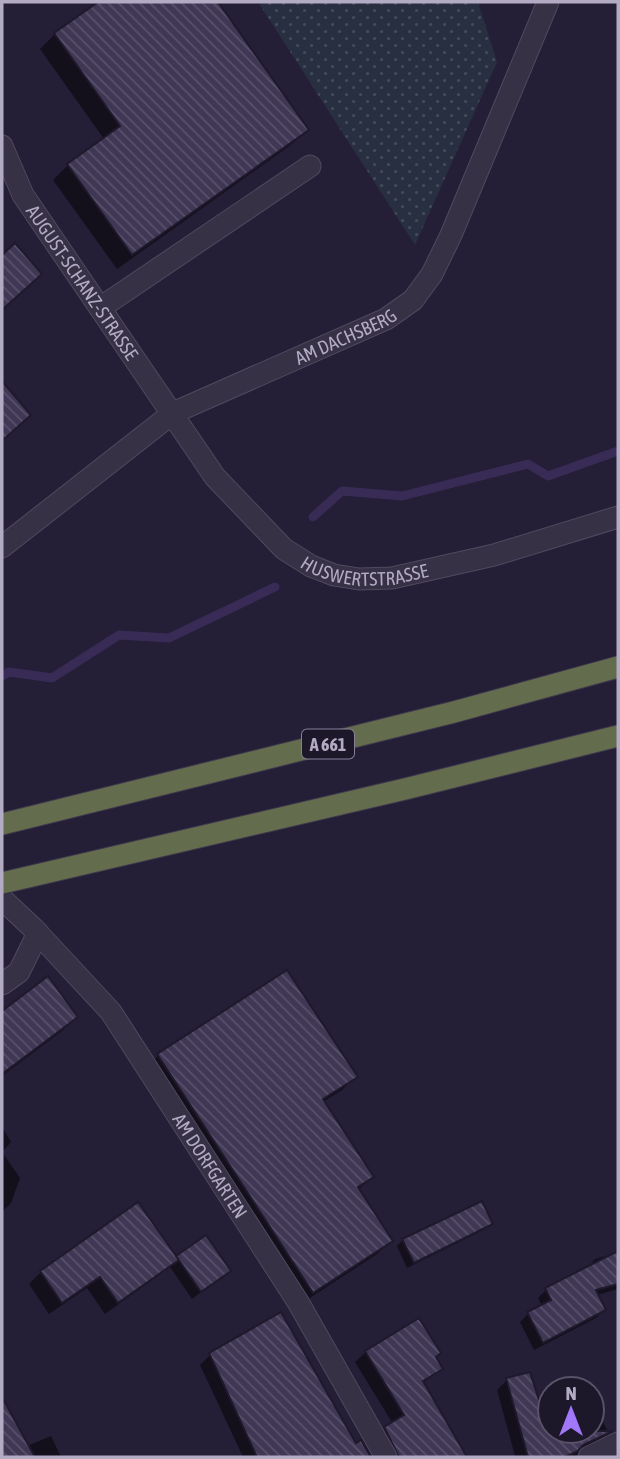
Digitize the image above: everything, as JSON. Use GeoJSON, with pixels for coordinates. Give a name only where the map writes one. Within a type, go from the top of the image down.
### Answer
{"type":"FeatureCollection","features":[{"type":"Feature","properties":{"kind":"highway","name":"A 661"},"geometry":{"type":"LineString","coordinates":[[2,824],[440,716],[618,667]]}},
{"type":"Feature","properties":{"kind":"highway"},"geometry":{"type":"LineString","coordinates":[[2,883],[405,789],[618,736]]}},
{"type":"Feature","properties":{"kind":"street","name":"AM DACHSBERG"},"geometry":{"type":"LineString","coordinates":[[2,547],[173,413],[386,319],[413,300],[432,274],[451,235],[548,2]]}},
{"type":"Feature","properties":{"kind":"street","name":"AUGUST-SCHANZ-STRASSE"},"geometry":{"type":"LineString","coordinates":[[2,146],[23,195],[173,413]]}},
{"type":"Feature","properties":{"kind":"street"},"geometry":{"type":"LineString","coordinates":[[100,308],[310,166]]}},
{"type":"Feature","properties":{"kind":"street","name":"HUSWERTSTRASSE"},"geometry":{"type":"LineString","coordinates":[[173,413],[215,478],[260,526],[284,549],[311,566],[334,575],[359,579],[392,578],[425,572],[494,555],[618,517]]}},
{"type":"Feature","properties":{"kind":"street","name":"AM DORFGARTEN"},"geometry":{"type":"LineString","coordinates":[[2,899],[38,933],[111,1012],[298,1302],[386,1457]]}},
{"type":"Feature","properties":{"kind":"street"},"geometry":{"type":"LineString","coordinates":[[2,984],[19,972],[38,933]]}},
{"type":"Feature","properties":{"kind":"street"},"geometry":{"type":"LineString","coordinates":[[589,1457],[618,1443]]}},
{"type":"Feature","properties":{"kind":"shaded area"},"geometry":{"type":"Polygon","coordinates":[[[258,2],[478,2],[497,62],[415,245],[258,2]]]}},
{"type":"Feature","properties":{"kind":"building"},"geometry":{"type":"Polygon","coordinates":[[[98,2],[218,2],[309,130],[132,255],[67,164],[120,126],[54,33],[98,2]]]}},
{"type":"Feature","properties":{"kind":"building"},"geometry":{"type":"Polygon","coordinates":[[[15,243],[42,274],[2,310],[2,255],[15,243]]]}},
{"type":"Feature","properties":{"kind":"building"},"geometry":{"type":"Polygon","coordinates":[[[2,381],[31,415],[2,441],[2,381]]]}},
{"type":"Feature","properties":{"kind":"building"},"geometry":{"type":"Polygon","coordinates":[[[287,970],[358,1077],[323,1099],[374,1177],[358,1187],[393,1241],[313,1293],[157,1054],[287,970]]]}},
{"type":"Feature","properties":{"kind":"building"},"geometry":{"type":"Polygon","coordinates":[[[48,976],[78,1017],[2,1074],[2,1011],[48,976]]]}},
{"type":"Feature","properties":{"kind":"building"},"geometry":{"type":"Polygon","coordinates":[[[482,1201],[493,1224],[414,1263],[402,1239],[482,1201]]]}},
{"type":"Feature","properties":{"kind":"building"},"geometry":{"type":"Polygon","coordinates":[[[138,1202],[179,1260],[118,1303],[100,1277],[62,1303],[40,1271],[138,1202]]]}},
{"type":"Feature","properties":{"kind":"building"},"geometry":{"type":"Polygon","coordinates":[[[206,1235],[231,1271],[201,1292],[176,1256],[206,1235]]]}},
{"type":"Feature","properties":{"kind":"building"},"geometry":{"type":"Polygon","coordinates":[[[618,1251],[618,1284],[596,1290],[606,1310],[543,1343],[527,1312],[551,1300],[545,1288],[618,1251]]]}},
{"type":"Feature","properties":{"kind":"building"},"geometry":{"type":"Polygon","coordinates":[[[281,1312],[356,1443],[361,1440],[371,1457],[257,1457],[209,1353],[281,1312]]]}},
{"type":"Feature","properties":{"kind":"building"},"geometry":{"type":"Polygon","coordinates":[[[419,1318],[441,1353],[436,1357],[443,1369],[423,1381],[467,1457],[399,1457],[384,1427],[404,1415],[365,1351],[419,1318]]]}},
{"type":"Feature","properties":{"kind":"building"},"geometry":{"type":"Polygon","coordinates":[[[530,1372],[536,1391],[536,1445],[583,1445],[578,1451],[565,1457],[528,1457],[506,1378],[530,1372]]]}},
{"type":"Feature","properties":{"kind":"building"},"geometry":{"type":"Polygon","coordinates":[[[2,1397],[35,1457],[2,1457],[2,1397]]]}},
{"type":"Feature","properties":{"kind":"waterway"},"geometry":{"type":"LineString","coordinates":[[313,517],[342,491],[402,496],[528,464],[548,476],[618,451]]}},
{"type":"Feature","properties":{"kind":"waterway"},"geometry":{"type":"LineString","coordinates":[[2,676],[9,672],[52,678],[119,635],[169,638],[275,587]]}}]}
